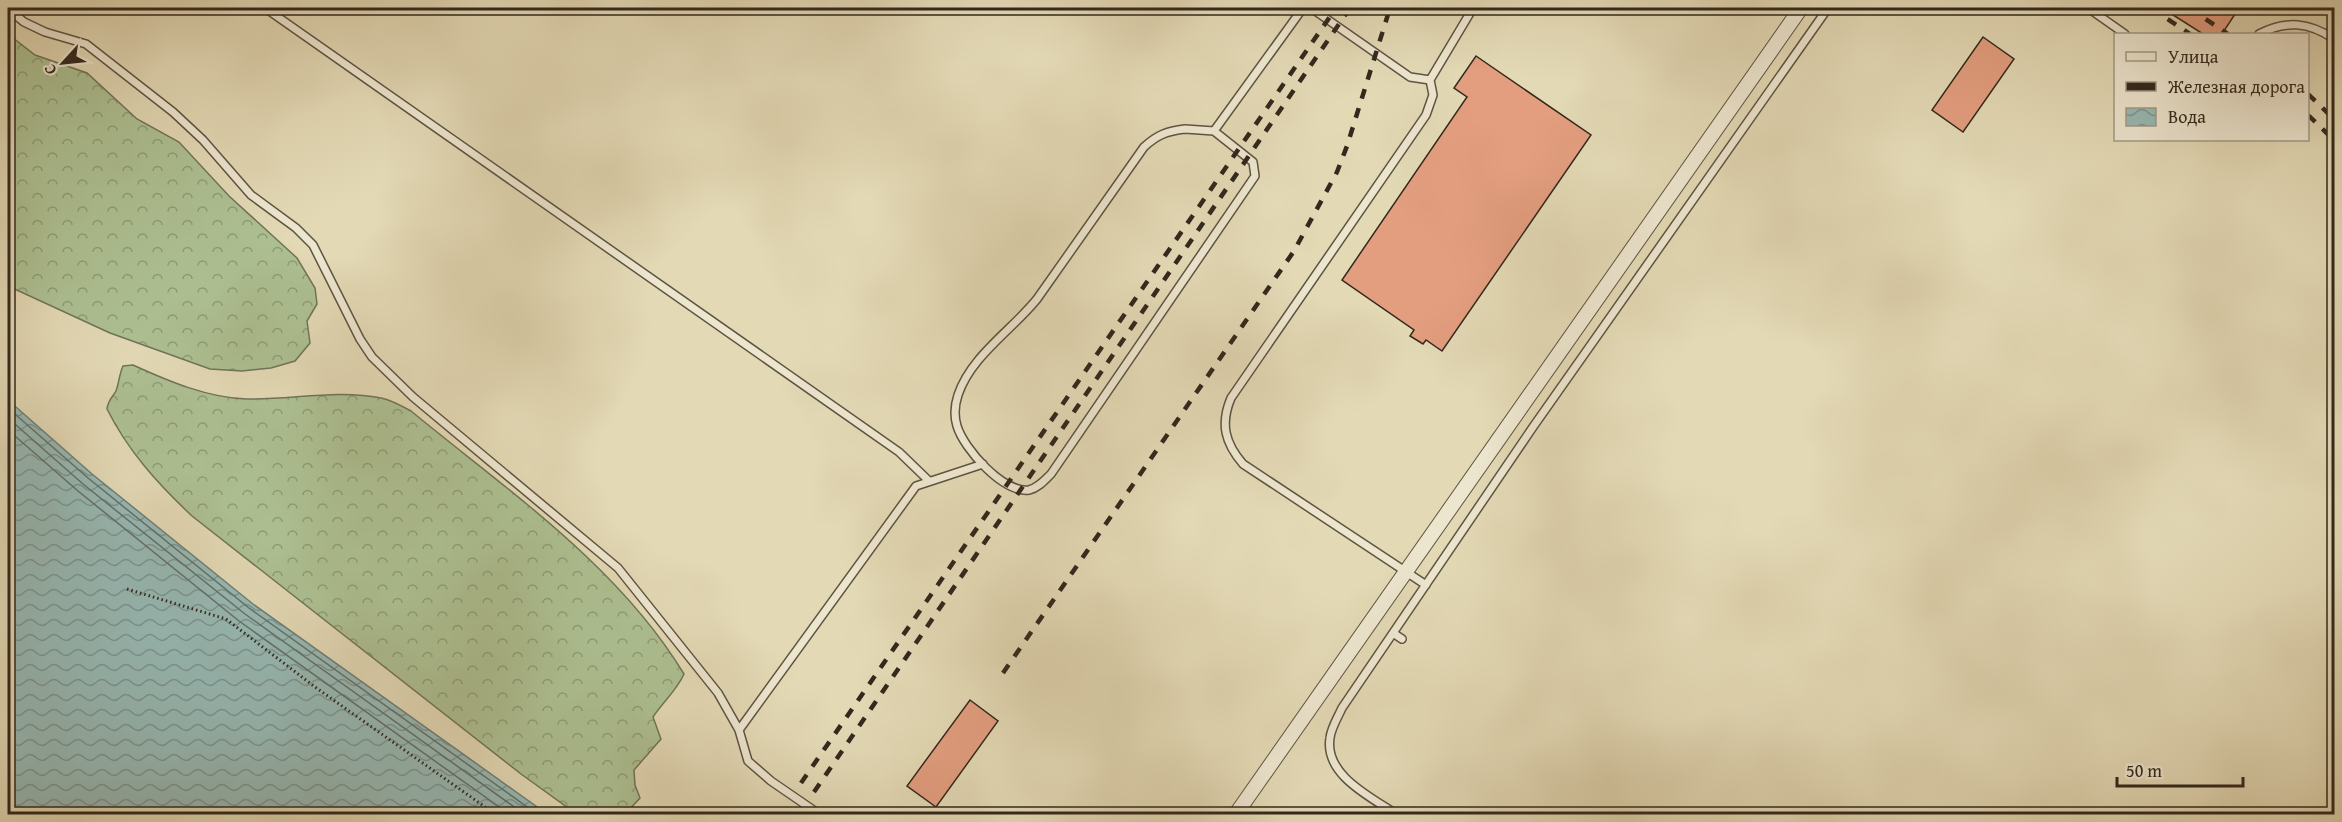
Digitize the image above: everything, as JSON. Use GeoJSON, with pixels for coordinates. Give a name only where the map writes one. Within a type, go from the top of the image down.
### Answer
{"type":"FeatureCollection","features":[{"type":"Feature","properties":{"kind":"street"},"geometry":{"type":"LineString","coordinates":[[1236,814],[1801,8]]}},
{"type":"Feature","properties":{"kind":"lane"},"geometry":{"type":"LineString","coordinates":[[265,8],[899,452],[928,480]]}},
{"type":"Feature","properties":{"kind":"lane"},"geometry":{"type":"LineString","coordinates":[[1214,131],[1303,8]]}},
{"type":"Feature","properties":{"kind":"lane"},"geometry":{"type":"LineString","coordinates":[[1311,8],[1410,77],[1430,80]]}},
{"type":"Feature","properties":{"kind":"lane"},"geometry":{"type":"LineString","coordinates":[[1426,585],[1243,464],[1229,444],[1225,421],[1232,398],[1426,115],[1433,95],[1430,80],[1473,8]]}},
{"type":"Feature","properties":{"kind":"lane"},"geometry":{"type":"LineString","coordinates":[[1396,814],[1350,783],[1330,752],[1330,737],[1342,708],[1533,427],[1828,8]]}},
{"type":"Feature","properties":{"kind":"lane"},"geometry":{"type":"LineString","coordinates":[[2088,8],[2124,33]]}},
{"type":"Feature","properties":{"kind":"lane"},"geometry":{"type":"LineString","coordinates":[[8,9],[24,22],[45,32],[86,44],[172,112],[203,140],[251,195],[313,245],[360,339],[372,357],[413,397],[618,568],[718,693],[739,730],[748,761],[765,777],[819,814]]}},
{"type":"Feature","properties":{"kind":"lane"},"geometry":{"type":"LineString","coordinates":[[2261,33],[2278,26],[2306,24],[2334,39]]}},
{"type":"Feature","properties":{"kind":"lane"},"geometry":{"type":"LineString","coordinates":[[1170,130],[1214,131],[1253,162],[1255,176],[1051,474],[1032,489],[1018,490],[1005,483],[965,445],[956,424],[956,403],[965,379],[983,356],[1020,320],[1037,299],[1144,147],[1156,136],[1170,130]]}},
{"type":"Feature","properties":{"kind":"lane"},"geometry":{"type":"LineString","coordinates":[[739,730],[916,486],[928,480],[983,464]]}},
{"type":"Feature","properties":{"kind":"lane"},"geometry":{"type":"LineString","coordinates":[[1393,633],[1402,639]]}},
{"type":"Feature","properties":{"kind":"path"},"geometry":{"type":"LineString","coordinates":[[127,590],[226,619],[315,687],[495,814]]}},
{"type":"Feature","properties":{"kind":"green space"},"geometry":{"type":"Polygon","coordinates":[[[8,34],[35,55],[87,73],[137,119],[179,142],[229,196],[297,258],[315,288],[317,304],[307,321],[310,343],[295,361],[271,368],[242,371],[210,369],[110,333],[8,286],[8,34]]]}},
{"type":"Feature","properties":{"kind":"green space"},"geometry":{"type":"Polygon","coordinates":[[[133,365],[188,388],[232,398],[264,399],[348,394],[381,398],[393,402],[411,411],[523,501],[594,564],[627,598],[657,635],[684,674],[653,717],[661,739],[634,770],[635,785],[640,798],[625,814],[597,814],[571,810],[521,774],[192,516],[145,466],[124,439],[107,409],[116,391],[123,366],[133,365]]]}},
{"type":"Feature","properties":{"kind":"water"},"geometry":{"type":"Polygon","coordinates":[[[8,400],[92,474],[253,604],[547,814],[8,814],[8,400]]]}},
{"type":"Feature","properties":{"kind":"building"},"geometry":{"type":"Polygon","coordinates":[[[2162,8],[2239,8],[2223,33],[2201,33],[2162,8]]]}},
{"type":"Feature","properties":{"kind":"building"},"geometry":{"type":"Polygon","coordinates":[[[1983,37],[2014,59],[1963,132],[1932,110],[1983,37]]]}},
{"type":"Feature","properties":{"kind":"building"},"geometry":{"type":"Polygon","coordinates":[[[1476,56],[1591,135],[1442,351],[1426,340],[1423,344],[1410,336],[1414,330],[1342,280],[1467,97],[1454,88],[1476,56]]]}},
{"type":"Feature","properties":{"kind":"building"},"geometry":{"type":"Polygon","coordinates":[[[970,700],[998,721],[936,807],[907,786],[970,700]]]}},
{"type":"Feature","properties":{"kind":"railway"},"geometry":{"type":"LineString","coordinates":[[801,783],[1336,8]]}},
{"type":"Feature","properties":{"kind":"railway"},"geometry":{"type":"LineString","coordinates":[[814,792],[1350,8]]}},
{"type":"Feature","properties":{"kind":"railway"},"geometry":{"type":"LineString","coordinates":[[1003,673],[1294,251],[1337,172],[1390,8]]}},
{"type":"Feature","properties":{"kind":"railway"},"geometry":{"type":"LineString","coordinates":[[2151,8],[2188,33]]}},
{"type":"Feature","properties":{"kind":"railway"},"geometry":{"type":"LineString","coordinates":[[2189,8],[2226,33]]}},
{"type":"Feature","properties":{"kind":"railway"},"geometry":{"type":"LineString","coordinates":[[2309,95],[2334,119]]}},
{"type":"Feature","properties":{"kind":"railway"},"geometry":{"type":"LineString","coordinates":[[2309,116],[2334,140]]}}]}
